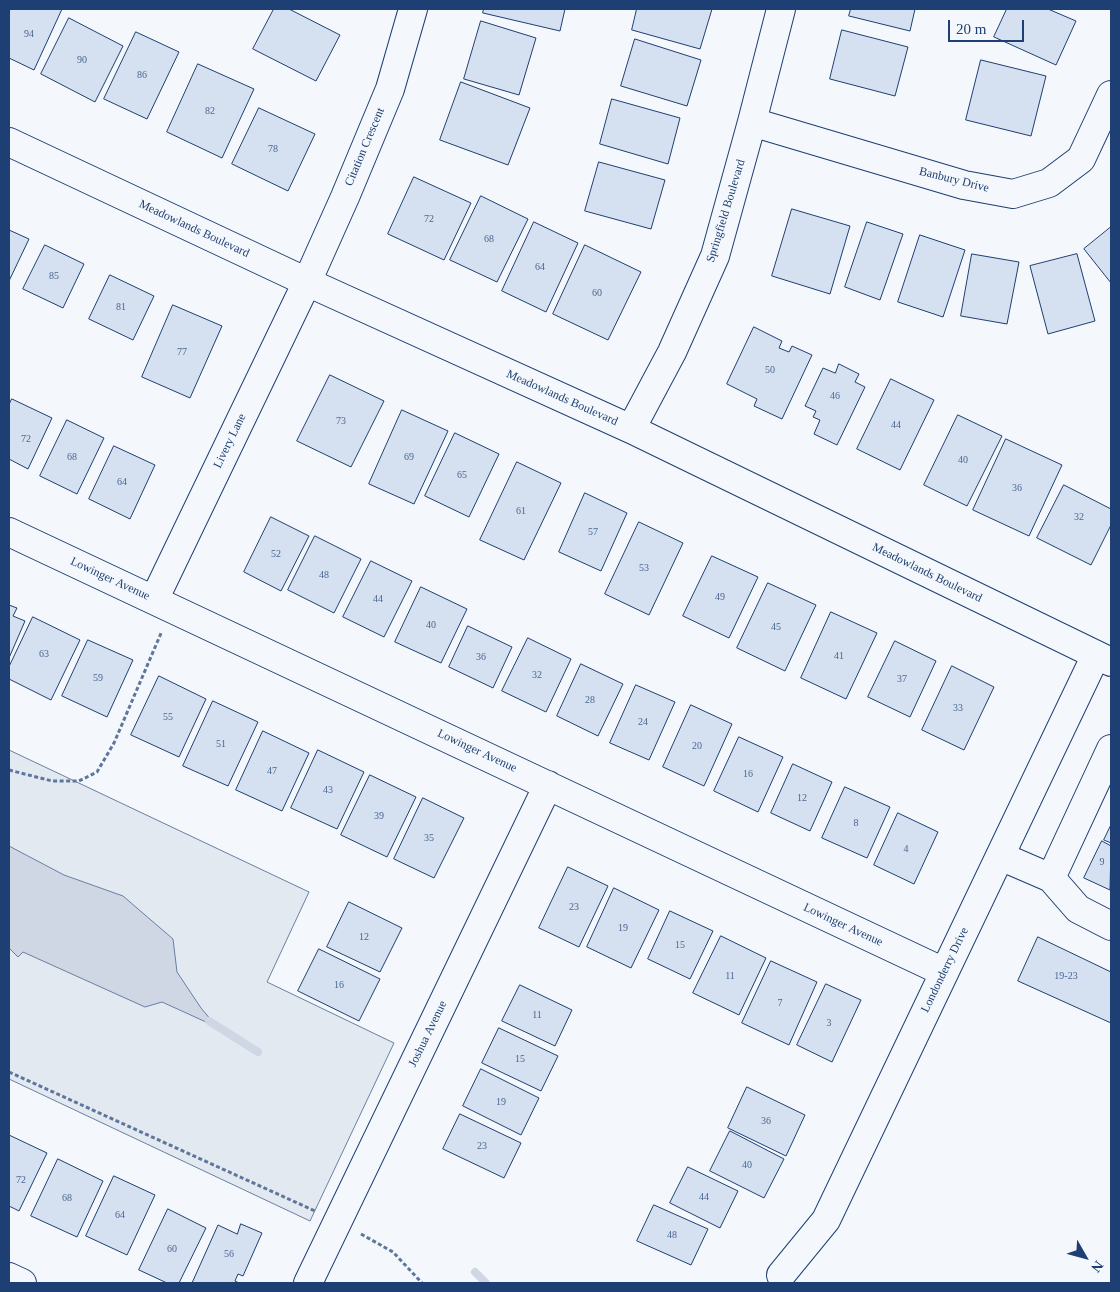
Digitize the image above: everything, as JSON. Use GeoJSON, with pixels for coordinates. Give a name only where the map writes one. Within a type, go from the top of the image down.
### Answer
{"type":"FeatureCollection","features":[{"type":"Feature","properties":{"kind":"street","name":"Citation Crescent"},"geometry":{"type":"LineString","coordinates":[[307,282],[390,89],[413,9]]}},
{"type":"Feature","properties":{"kind":"street","name":"Springfield Boulevard"},"geometry":{"type":"LineString","coordinates":[[631,429],[672,352],[715,256],[752,122],[780,9]]}},
{"type":"Feature","properties":{"kind":"street","name":"Banbury Drive"},"geometry":{"type":"LineString","coordinates":[[752,122],[964,185],[1013,194],[1049,183],[1081,159],[1111,95]]}},
{"type":"Feature","properties":{"kind":"street","name":"Meadowlands Boulevard"},"geometry":{"type":"LineString","coordinates":[[9,142],[307,282],[631,429],[1104,659]]}},
{"type":"Feature","properties":{"kind":"street","name":"Livery Lane"},"geometry":{"type":"LineString","coordinates":[[163,604],[307,282]]}},
{"type":"Feature","properties":{"kind":"street","name":"Lowinger Avenue"},"geometry":{"type":"LineString","coordinates":[[9,532],[944,972]]}},
{"type":"Feature","properties":{"kind":"street","name":"Londonderry Drive"},"geometry":{"type":"LineString","coordinates":[[781,1276],[826,1220],[1000,856],[1104,659]]}},
{"type":"Feature","properties":{"kind":"street"},"geometry":{"type":"LineString","coordinates":[[1051,878],[1111,749]]}},
{"type":"Feature","properties":{"kind":"street","name":"Joshua Avenue"},"geometry":{"type":"LineString","coordinates":[[308,1283],[548,785]]}},
{"type":"Feature","properties":{"kind":"street"},"geometry":{"type":"LineString","coordinates":[[1000,856],[1051,878],[1078,909],[1111,926]]}},
{"type":"Feature","properties":{"kind":"street"},"geometry":{"type":"LineString","coordinates":[[9,1277],[22,1283]]}},
{"type":"Feature","properties":{"kind":"path"},"geometry":{"type":"LineString","coordinates":[[9,770],[52,781],[79,782],[97,772],[114,743],[163,604]]}},
{"type":"Feature","properties":{"kind":"path"},"geometry":{"type":"LineString","coordinates":[[9,1072],[338,1222],[393,1252],[422,1283]]}},
{"type":"Feature","properties":{"kind":"shaded area"},"geometry":{"type":"Polygon","coordinates":[[[9,750],[309,892],[267,982],[394,1043],[310,1221],[9,1079],[9,750]]]}},
{"type":"Feature","properties":{"kind":"shaded area"},"geometry":{"type":"Polygon","coordinates":[[[9,846],[64,875],[123,896],[173,939],[177,972],[201,1008],[217,1027],[162,1002],[145,1007],[23,952],[18,957],[9,948],[9,846]]]}},
{"type":"Feature","properties":{"kind":"building"},"geometry":{"type":"Polygon","coordinates":[[[10,9],[62,9],[34,70],[9,58],[10,9]]]}},
{"type":"Feature","properties":{"kind":"building"},"geometry":{"type":"Polygon","coordinates":[[[274,9],[289,9],[340,35],[316,81],[253,49],[274,9]]]}},
{"type":"Feature","properties":{"kind":"building"},"geometry":{"type":"Polygon","coordinates":[[[484,9],[565,9],[560,31],[483,13],[484,9]]]}},
{"type":"Feature","properties":{"kind":"building"},"geometry":{"type":"Polygon","coordinates":[[[637,9],[712,9],[700,49],[632,30],[637,9]]]}},
{"type":"Feature","properties":{"kind":"building"},"geometry":{"type":"Polygon","coordinates":[[[851,9],[915,9],[910,31],[849,16],[851,9]]]}},
{"type":"Feature","properties":{"kind":"building"},"geometry":{"type":"Polygon","coordinates":[[[1007,9],[1048,9],[1076,21],[1056,65],[994,37],[1007,9]]]}},
{"type":"Feature","properties":{"kind":"building"},"geometry":{"type":"Polygon","coordinates":[[[69,18],[123,46],[95,102],[41,74],[69,18]]]}},
{"type":"Feature","properties":{"kind":"building"},"geometry":{"type":"Polygon","coordinates":[[[481,21],[536,38],[519,95],[464,79],[481,21]]]}},
{"type":"Feature","properties":{"kind":"building"},"geometry":{"type":"Polygon","coordinates":[[[842,30],[908,47],[895,96],[830,79],[842,30]]]}},
{"type":"Feature","properties":{"kind":"building"},"geometry":{"type":"Polygon","coordinates":[[[136,32],[179,52],[147,119],[104,99],[136,32]]]}},
{"type":"Feature","properties":{"kind":"building"},"geometry":{"type":"Polygon","coordinates":[[[635,39],[701,60],[687,106],[621,86],[635,39]]]}},
{"type":"Feature","properties":{"kind":"building"},"geometry":{"type":"Polygon","coordinates":[[[981,60],[1046,76],[1031,136],[966,120],[981,60]]]}},
{"type":"Feature","properties":{"kind":"building"},"geometry":{"type":"Polygon","coordinates":[[[198,64],[254,89],[222,158],[167,132],[198,64]]]}},
{"type":"Feature","properties":{"kind":"building"},"geometry":{"type":"Polygon","coordinates":[[[461,82],[530,108],[508,165],[440,140],[461,82]]]}},
{"type":"Feature","properties":{"kind":"building"},"geometry":{"type":"Polygon","coordinates":[[[612,99],[680,118],[668,164],[600,144],[612,99]]]}},
{"type":"Feature","properties":{"kind":"building"},"geometry":{"type":"Polygon","coordinates":[[[259,108],[315,134],[288,191],[232,164],[259,108]]]}},
{"type":"Feature","properties":{"kind":"building"},"geometry":{"type":"Polygon","coordinates":[[[599,162],[665,180],[651,229],[585,211],[599,162]]]}},
{"type":"Feature","properties":{"kind":"building"},"geometry":{"type":"Polygon","coordinates":[[[414,177],[471,203],[444,260],[388,234],[414,177]]]}},
{"type":"Feature","properties":{"kind":"building"},"geometry":{"type":"Polygon","coordinates":[[[481,196],[528,219],[497,282],[450,260],[481,196]]]}},
{"type":"Feature","properties":{"kind":"building"},"geometry":{"type":"Polygon","coordinates":[[[792,209],[850,226],[830,294],[772,276],[792,209]]]}},
{"type":"Feature","properties":{"kind":"building"},"geometry":{"type":"Polygon","coordinates":[[[534,222],[578,243],[546,312],[502,291],[534,222]]]}},
{"type":"Feature","properties":{"kind":"building"},"geometry":{"type":"Polygon","coordinates":[[[867,222],[903,234],[880,300],[845,287],[867,222]]]}},
{"type":"Feature","properties":{"kind":"building"},"geometry":{"type":"Polygon","coordinates":[[[1111,227],[1111,283],[1084,249],[1111,227]]]}},
{"type":"Feature","properties":{"kind":"building"},"geometry":{"type":"Polygon","coordinates":[[[9,230],[29,239],[9,281],[9,230]]]}},
{"type":"Feature","properties":{"kind":"building"},"geometry":{"type":"Polygon","coordinates":[[[920,235],[965,250],[943,317],[898,302],[920,235]]]}},
{"type":"Feature","properties":{"kind":"building"},"geometry":{"type":"Polygon","coordinates":[[[45,245],[84,264],[63,308],[23,289],[45,245]]]}},
{"type":"Feature","properties":{"kind":"building"},"geometry":{"type":"Polygon","coordinates":[[[585,245],[641,272],[608,340],[553,314],[585,245]]]}},
{"type":"Feature","properties":{"kind":"building"},"geometry":{"type":"Polygon","coordinates":[[[972,254],[1019,262],[1007,324],[961,316],[972,254]]]}},
{"type":"Feature","properties":{"kind":"building"},"geometry":{"type":"Polygon","coordinates":[[[1077,254],[1095,321],[1048,334],[1030,266],[1077,254]]]}},
{"type":"Feature","properties":{"kind":"building"},"geometry":{"type":"Polygon","coordinates":[[[110,275],[154,296],[133,340],[89,319],[110,275]]]}},
{"type":"Feature","properties":{"kind":"building"},"geometry":{"type":"Polygon","coordinates":[[[173,305],[222,326],[190,398],[142,377],[173,305]]]}},
{"type":"Feature","properties":{"kind":"building"},"geometry":{"type":"Polygon","coordinates":[[[754,327],[782,341],[779,348],[789,352],[792,346],[812,355],[782,419],[754,406],[757,399],[727,384],[754,327]]]}},
{"type":"Feature","properties":{"kind":"building"},"geometry":{"type":"Polygon","coordinates":[[[839,364],[859,374],[855,382],[865,387],[837,445],[814,434],[820,420],[813,417],[816,411],[805,406],[823,368],[835,373],[839,364]]]}},
{"type":"Feature","properties":{"kind":"building"},"geometry":{"type":"Polygon","coordinates":[[[330,375],[384,401],[351,467],[297,441],[330,375]]]}},
{"type":"Feature","properties":{"kind":"building"},"geometry":{"type":"Polygon","coordinates":[[[891,379],[934,400],[900,470],[857,449],[891,379]]]}},
{"type":"Feature","properties":{"kind":"building"},"geometry":{"type":"Polygon","coordinates":[[[12,399],[52,418],[28,469],[9,459],[9,405],[12,399]]]}},
{"type":"Feature","properties":{"kind":"building"},"geometry":{"type":"Polygon","coordinates":[[[402,410],[448,431],[414,504],[369,484],[402,410]]]}},
{"type":"Feature","properties":{"kind":"building"},"geometry":{"type":"Polygon","coordinates":[[[958,415],[1002,436],[967,506],[924,485],[958,415]]]}},
{"type":"Feature","properties":{"kind":"building"},"geometry":{"type":"Polygon","coordinates":[[[67,420],[104,438],[77,494],[40,476],[67,420]]]}},
{"type":"Feature","properties":{"kind":"building"},"geometry":{"type":"Polygon","coordinates":[[[455,433],[499,454],[469,517],[425,496],[455,433]]]}},
{"type":"Feature","properties":{"kind":"building"},"geometry":{"type":"Polygon","coordinates":[[[1006,439],[1062,465],[1029,536],[973,510],[1006,439]]]}},
{"type":"Feature","properties":{"kind":"building"},"geometry":{"type":"Polygon","coordinates":[[[114,446],[155,465],[130,519],[89,499],[114,446]]]}},
{"type":"Feature","properties":{"kind":"building"},"geometry":{"type":"Polygon","coordinates":[[[517,462],[561,483],[524,560],[480,540],[517,462]]]}},
{"type":"Feature","properties":{"kind":"building"},"geometry":{"type":"Polygon","coordinates":[[[1064,485],[1111,509],[1111,525],[1091,565],[1037,538],[1064,485]]]}},
{"type":"Feature","properties":{"kind":"building"},"geometry":{"type":"Polygon","coordinates":[[[585,493],[627,513],[601,571],[559,552],[585,493]]]}},
{"type":"Feature","properties":{"kind":"building"},"geometry":{"type":"Polygon","coordinates":[[[271,517],[309,536],[281,591],[244,572],[271,517]]]}},
{"type":"Feature","properties":{"kind":"building"},"geometry":{"type":"Polygon","coordinates":[[[639,522],[683,543],[649,615],[605,594],[639,522]]]}},
{"type":"Feature","properties":{"kind":"building"},"geometry":{"type":"Polygon","coordinates":[[[315,536],[361,559],[334,613],[288,590],[315,536]]]}},
{"type":"Feature","properties":{"kind":"building"},"geometry":{"type":"Polygon","coordinates":[[[712,556],[758,577],[729,638],[683,616],[712,556]]]}},
{"type":"Feature","properties":{"kind":"building"},"geometry":{"type":"Polygon","coordinates":[[[371,561],[412,581],[384,637],[343,617],[371,561]]]}},
{"type":"Feature","properties":{"kind":"building"},"geometry":{"type":"Polygon","coordinates":[[[768,583],[816,605],[785,671],[737,648],[768,583]]]}},
{"type":"Feature","properties":{"kind":"building"},"geometry":{"type":"Polygon","coordinates":[[[421,587],[467,609],[441,663],[395,642],[421,587]]]}},
{"type":"Feature","properties":{"kind":"building"},"geometry":{"type":"Polygon","coordinates":[[[9,605],[17,608],[13,616],[25,621],[9,658],[9,605]]]}},
{"type":"Feature","properties":{"kind":"building"},"geometry":{"type":"Polygon","coordinates":[[[831,612],[877,633],[846,699],[801,678],[831,612]]]}},
{"type":"Feature","properties":{"kind":"building"},"geometry":{"type":"Polygon","coordinates":[[[33,617],[80,640],[51,700],[9,679],[9,667],[33,617]]]}},
{"type":"Feature","properties":{"kind":"building"},"geometry":{"type":"Polygon","coordinates":[[[468,626],[512,647],[493,688],[449,667],[468,626]]]}},
{"type":"Feature","properties":{"kind":"building"},"geometry":{"type":"Polygon","coordinates":[[[528,638],[571,659],[546,712],[502,691],[528,638]]]}},
{"type":"Feature","properties":{"kind":"building"},"geometry":{"type":"Polygon","coordinates":[[[88,640],[133,660],[107,717],[62,696],[88,640]]]}},
{"type":"Feature","properties":{"kind":"building"},"geometry":{"type":"Polygon","coordinates":[[[895,641],[936,661],[910,717],[868,697],[895,641]]]}},
{"type":"Feature","properties":{"kind":"building"},"geometry":{"type":"Polygon","coordinates":[[[581,664],[623,684],[598,736],[557,716],[581,664]]]}},
{"type":"Feature","properties":{"kind":"building"},"geometry":{"type":"Polygon","coordinates":[[[952,666],[994,687],[964,750],[922,730],[952,666]]]}},
{"type":"Feature","properties":{"kind":"building"},"geometry":{"type":"Polygon","coordinates":[[[159,676],[206,699],[179,757],[131,735],[159,676]]]}},
{"type":"Feature","properties":{"kind":"building"},"geometry":{"type":"Polygon","coordinates":[[[636,685],[675,702],[649,760],[610,743],[636,685]]]}},
{"type":"Feature","properties":{"kind":"building"},"geometry":{"type":"Polygon","coordinates":[[[213,701],[258,722],[228,786],[183,766],[213,701]]]}},
{"type":"Feature","properties":{"kind":"building"},"geometry":{"type":"Polygon","coordinates":[[[691,705],[732,724],[704,786],[663,767],[691,705]]]}},
{"type":"Feature","properties":{"kind":"building"},"geometry":{"type":"Polygon","coordinates":[[[263,731],[309,753],[282,811],[236,790],[263,731]]]}},
{"type":"Feature","properties":{"kind":"building"},"geometry":{"type":"Polygon","coordinates":[[[739,737],[783,757],[758,812],[714,791],[739,737]]]}},
{"type":"Feature","properties":{"kind":"building"},"geometry":{"type":"Polygon","coordinates":[[[318,750],[364,772],[337,829],[291,808],[318,750]]]}},
{"type":"Feature","properties":{"kind":"building"},"geometry":{"type":"Polygon","coordinates":[[[793,764],[832,782],[810,831],[771,813],[793,764]]]}},
{"type":"Feature","properties":{"kind":"building"},"geometry":{"type":"Polygon","coordinates":[[[370,775],[416,797],[387,857],[341,835],[370,775]]]}},
{"type":"Feature","properties":{"kind":"building"},"geometry":{"type":"Polygon","coordinates":[[[845,787],[890,807],[867,858],[822,838],[845,787]]]}},
{"type":"Feature","properties":{"kind":"building"},"geometry":{"type":"Polygon","coordinates":[[[423,798],[464,818],[434,878],[394,859],[423,798]]]}},
{"type":"Feature","properties":{"kind":"building"},"geometry":{"type":"Polygon","coordinates":[[[898,813],[938,832],[914,884],[874,865],[898,813]]]}},
{"type":"Feature","properties":{"kind":"building"},"geometry":{"type":"Polygon","coordinates":[[[1111,825],[1111,843],[1104,840],[1111,825]]]}},
{"type":"Feature","properties":{"kind":"building"},"geometry":{"type":"Polygon","coordinates":[[[1102,841],[1111,846],[1110,890],[1084,878],[1102,841]]]}},
{"type":"Feature","properties":{"kind":"building"},"geometry":{"type":"Polygon","coordinates":[[[568,867],[608,886],[579,947],[539,928],[568,867]]]}},
{"type":"Feature","properties":{"kind":"building"},"geometry":{"type":"Polygon","coordinates":[[[614,888],[659,910],[631,968],[587,947],[614,888]]]}},
{"type":"Feature","properties":{"kind":"building"},"geometry":{"type":"Polygon","coordinates":[[[349,902],[402,928],[380,972],[327,947],[349,902]]]}},
{"type":"Feature","properties":{"kind":"building"},"geometry":{"type":"Polygon","coordinates":[[[670,911],[713,931],[690,979],[648,959],[670,911]]]}},
{"type":"Feature","properties":{"kind":"building"},"geometry":{"type":"Polygon","coordinates":[[[721,936],[766,958],[739,1015],[693,993],[721,936]]]}},
{"type":"Feature","properties":{"kind":"building"},"geometry":{"type":"Polygon","coordinates":[[[1038,937],[1111,972],[1111,1023],[1018,981],[1038,937]]]}},
{"type":"Feature","properties":{"kind":"building"},"geometry":{"type":"Polygon","coordinates":[[[319,949],[380,979],[359,1021],[298,991],[319,949]]]}},
{"type":"Feature","properties":{"kind":"building"},"geometry":{"type":"Polygon","coordinates":[[[771,961],[817,982],[789,1045],[742,1023],[771,961]]]}},
{"type":"Feature","properties":{"kind":"building"},"geometry":{"type":"Polygon","coordinates":[[[826,984],[861,1000],[832,1062],[797,1045],[826,984]]]}},
{"type":"Feature","properties":{"kind":"building"},"geometry":{"type":"Polygon","coordinates":[[[520,985],[572,1010],[555,1046],[502,1021],[520,985]]]}},
{"type":"Feature","properties":{"kind":"building"},"geometry":{"type":"Polygon","coordinates":[[[499,1028],[558,1056],[541,1091],[482,1063],[499,1028]]]}},
{"type":"Feature","properties":{"kind":"building"},"geometry":{"type":"Polygon","coordinates":[[[481,1069],[539,1098],[521,1135],[463,1106],[481,1069]]]}},
{"type":"Feature","properties":{"kind":"building"},"geometry":{"type":"Polygon","coordinates":[[[747,1087],[805,1115],[786,1156],[728,1128],[747,1087]]]}},
{"type":"Feature","properties":{"kind":"building"},"geometry":{"type":"Polygon","coordinates":[[[460,1114],[521,1143],[504,1178],[443,1149],[460,1114]]]}},
{"type":"Feature","properties":{"kind":"building"},"geometry":{"type":"Polygon","coordinates":[[[730,1131],[784,1159],[764,1198],[710,1171],[730,1131]]]}},
{"type":"Feature","properties":{"kind":"building"},"geometry":{"type":"Polygon","coordinates":[[[9,1135],[47,1153],[19,1211],[9,1206],[9,1135]]]}},
{"type":"Feature","properties":{"kind":"building"},"geometry":{"type":"Polygon","coordinates":[[[58,1159],[103,1181],[77,1237],[31,1216],[58,1159]]]}},
{"type":"Feature","properties":{"kind":"building"},"geometry":{"type":"Polygon","coordinates":[[[688,1167],[738,1191],[720,1228],[670,1203],[688,1167]]]}},
{"type":"Feature","properties":{"kind":"building"},"geometry":{"type":"Polygon","coordinates":[[[114,1176],[155,1195],[127,1255],[86,1236],[114,1176]]]}},
{"type":"Feature","properties":{"kind":"building"},"geometry":{"type":"Polygon","coordinates":[[[654,1205],[708,1229],[691,1265],[637,1241],[654,1205]]]}},
{"type":"Feature","properties":{"kind":"building"},"geometry":{"type":"Polygon","coordinates":[[[168,1209],[206,1228],[179,1283],[167,1283],[139,1270],[168,1209]]]}},
{"type":"Feature","properties":{"kind":"building"},"geometry":{"type":"Polygon","coordinates":[[[241,1224],[262,1233],[243,1276],[238,1274],[235,1281],[239,1283],[192,1283],[218,1225],[237,1234],[241,1224]]]}},
{"type":"Feature","properties":{"kind":"waterway"},"geometry":{"type":"LineString","coordinates":[[209,1021],[258,1052]]}},
{"type":"Feature","properties":{"kind":"waterway"},"geometry":{"type":"LineString","coordinates":[[475,1272],[486,1283]]}}]}
